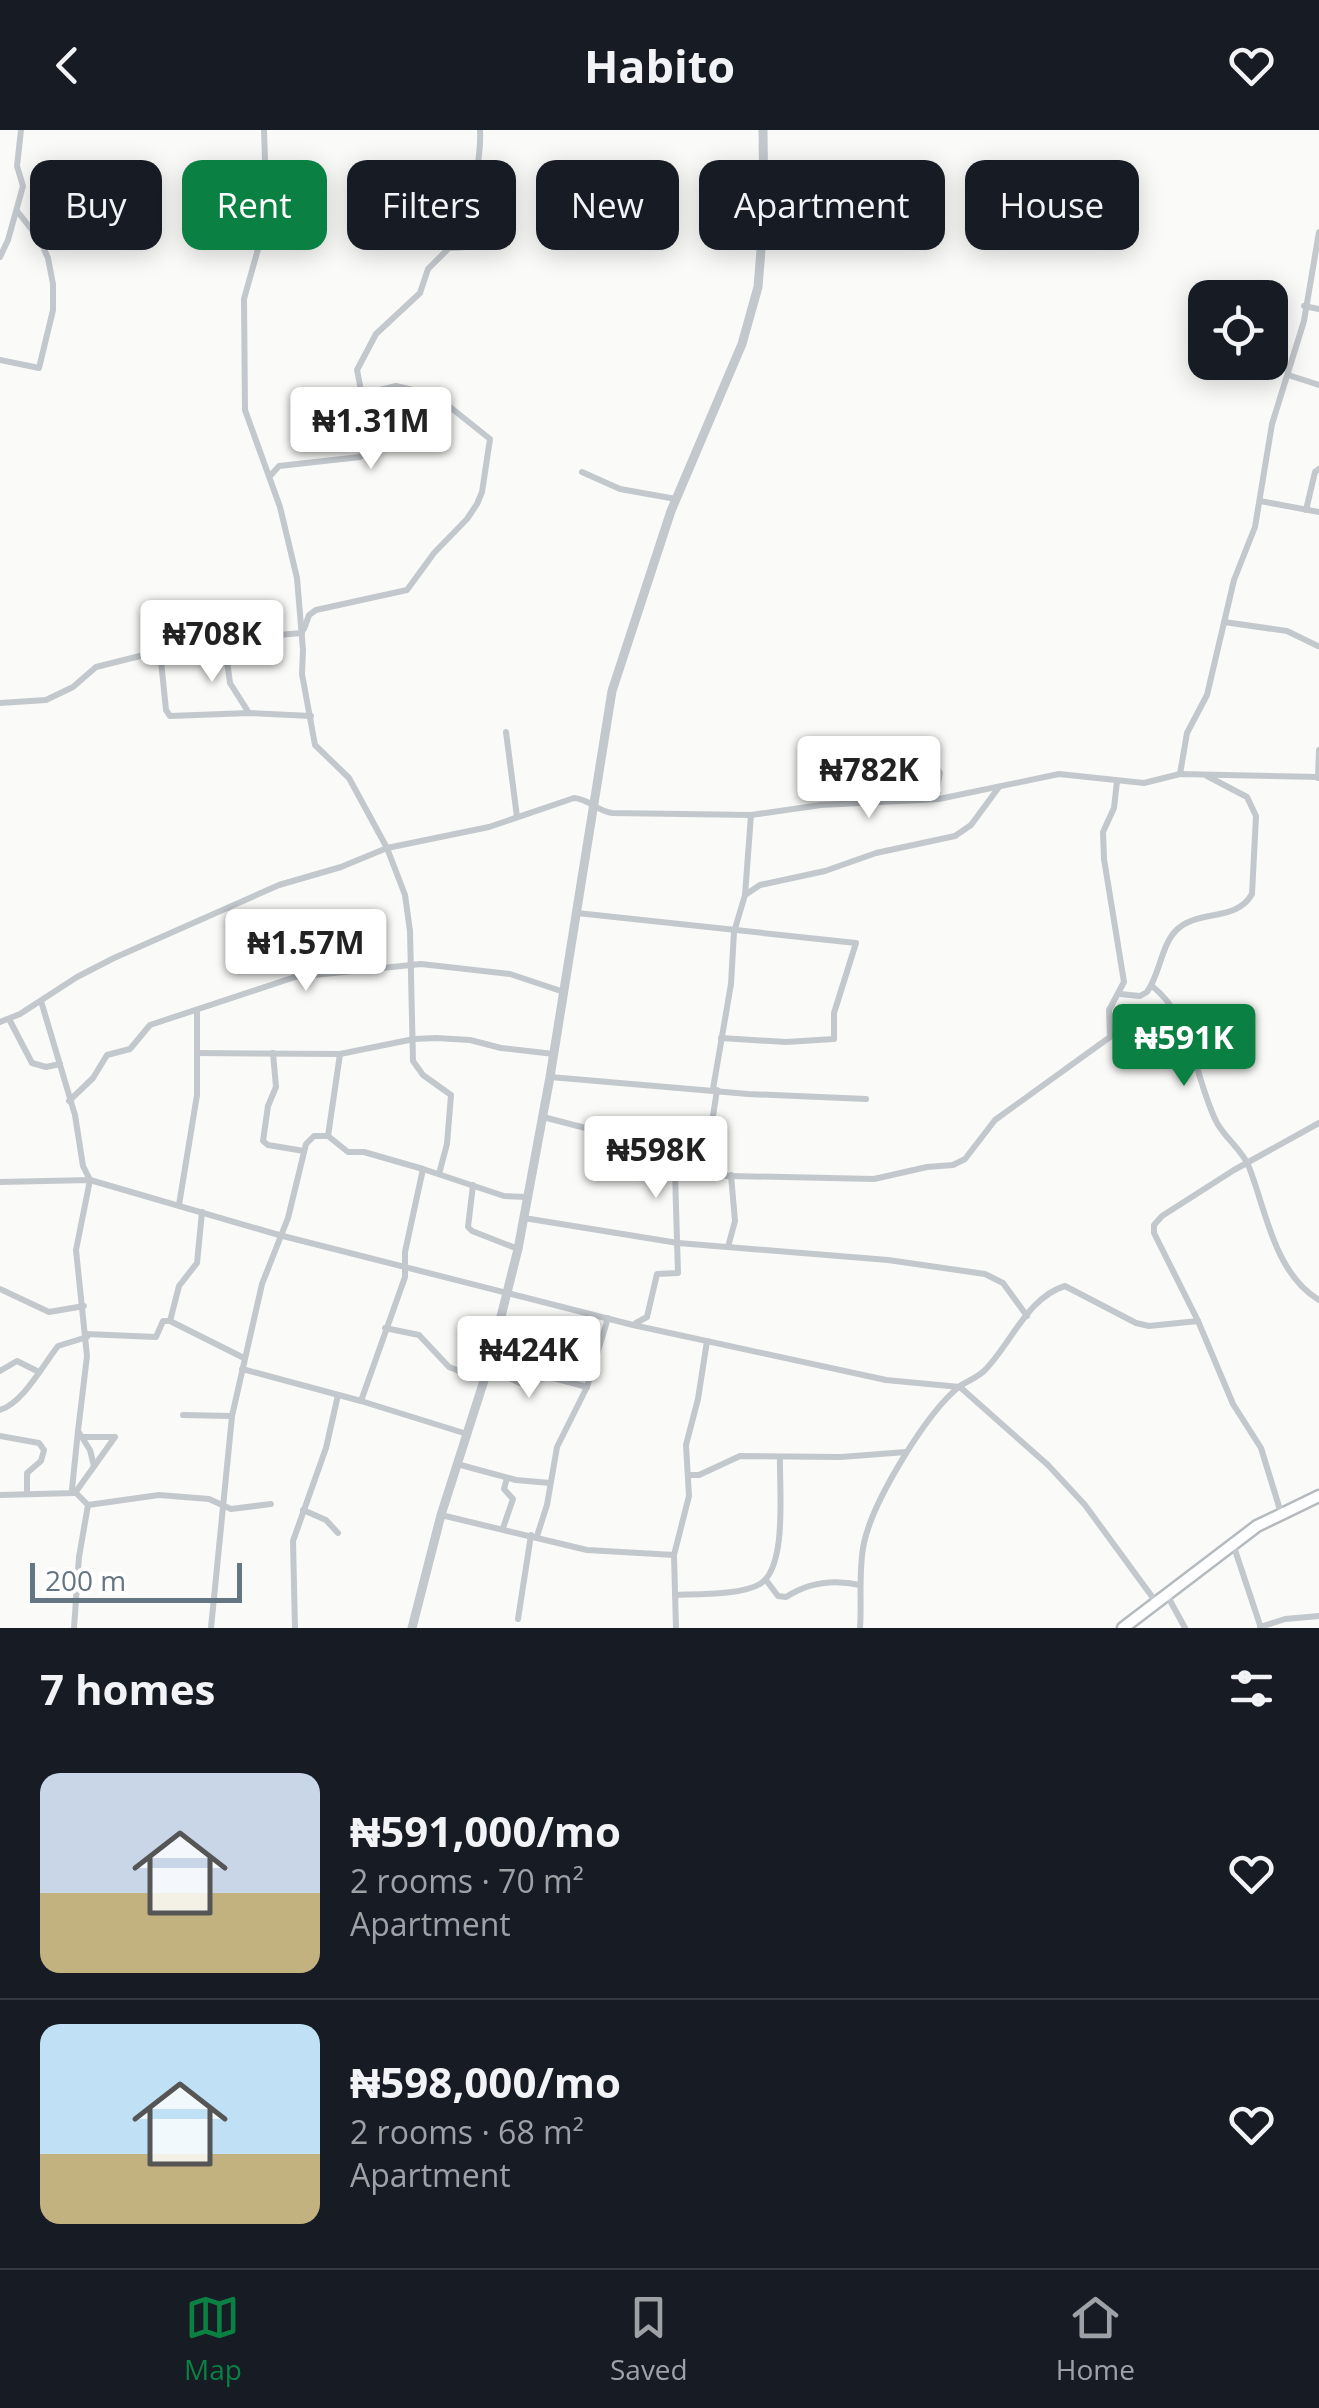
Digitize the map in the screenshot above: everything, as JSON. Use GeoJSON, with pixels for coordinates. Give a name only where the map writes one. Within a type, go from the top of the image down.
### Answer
{"type":"FeatureCollection","features":[{"type":"Feature","properties":{"kind":"main road"},"geometry":{"type":"LineString","coordinates":[[1123,1628],[1232,1543],[1319,1496]]}},
{"type":"Feature","properties":{"kind":"street"},"geometry":{"type":"LineString","coordinates":[[0,258],[22,186],[17,166],[20,130]]}},
{"type":"Feature","properties":{"kind":"street"},"geometry":{"type":"LineString","coordinates":[[264,130],[267,217],[244,300],[244,410],[270,476],[297,578],[302,674],[317,750],[349,778],[387,848],[405,895],[410,931],[414,1039],[411,1051],[416,1067],[450,1094],[447,1144],[439,1174]]}},
{"type":"Feature","properties":{"kind":"street"},"geometry":{"type":"LineString","coordinates":[[270,476],[279,466],[360,457],[372,446],[357,370],[376,334],[420,293],[428,269],[445,251],[467,246],[477,238],[479,227],[472,212],[480,130]]}},
{"type":"Feature","properties":{"kind":"street"},"geometry":{"type":"LineString","coordinates":[[412,1628],[518,1249],[554,1054],[612,691],[676,499],[723,392],[755,302],[764,213],[763,130]]}},
{"type":"Feature","properties":{"kind":"street"},"geometry":{"type":"LineString","coordinates":[[0,360],[39,368],[54,302],[45,249],[17,211]]}},
{"type":"Feature","properties":{"kind":"street"},"geometry":{"type":"LineString","coordinates":[[1319,232],[1304,321],[1288,375],[1319,386]]}},
{"type":"Feature","properties":{"kind":"street"},"geometry":{"type":"LineString","coordinates":[[1304,306],[1319,309]]}},
{"type":"Feature","properties":{"kind":"street"},"geometry":{"type":"LineString","coordinates":[[1180,774],[1187,733],[1207,695],[1234,580],[1251,538],[1272,424],[1286,380]]}},
{"type":"Feature","properties":{"kind":"street"},"geometry":{"type":"LineString","coordinates":[[302,633],[309,615],[316,610],[407,590],[434,552],[467,520],[482,492],[490,439],[486,434],[464,421],[435,395],[396,386],[360,395]]}},
{"type":"Feature","properties":{"kind":"street"},"geometry":{"type":"LineString","coordinates":[[1306,510],[1319,469]]}},
{"type":"Feature","properties":{"kind":"street"},"geometry":{"type":"LineString","coordinates":[[582,472],[620,490],[676,499]]}},
{"type":"Feature","properties":{"kind":"street"},"geometry":{"type":"LineString","coordinates":[[1260,502],[1319,512]]}},
{"type":"Feature","properties":{"kind":"street"},"geometry":{"type":"LineString","coordinates":[[1224,622],[1287,631],[1318,646]]}},
{"type":"Feature","properties":{"kind":"street"},"geometry":{"type":"LineString","coordinates":[[0,703],[46,700],[73,686],[96,667],[160,651],[224,638],[302,633]]}},
{"type":"Feature","properties":{"kind":"street"},"geometry":{"type":"LineString","coordinates":[[224,638],[230,683],[249,713]]}},
{"type":"Feature","properties":{"kind":"street"},"geometry":{"type":"LineString","coordinates":[[160,651],[166,710],[170,716],[311,716]]}},
{"type":"Feature","properties":{"kind":"street"},"geometry":{"type":"LineString","coordinates":[[506,732],[518,817]]}},
{"type":"Feature","properties":{"kind":"street"},"geometry":{"type":"LineString","coordinates":[[60,1064],[46,1067],[32,1063],[4,1021],[86,972],[288,881],[341,867],[387,848],[474,832],[574,798],[583,798],[612,813],[751,815],[934,799],[1059,774],[1154,782],[1180,774],[1319,778],[1319,750]]}},
{"type":"Feature","properties":{"kind":"street"},"geometry":{"type":"LineString","coordinates":[[850,804],[860,770],[868,759],[937,768],[940,772],[934,799]]}},
{"type":"Feature","properties":{"kind":"street"},"geometry":{"type":"LineString","coordinates":[[1120,994],[1140,996],[1152,986],[1177,929],[1236,910],[1252,894],[1256,816],[1252,804],[1206,775]]}},
{"type":"Feature","properties":{"kind":"street"},"geometry":{"type":"LineString","coordinates":[[598,1167],[639,1174],[874,1179],[960,1162],[995,1120],[1105,1043],[1112,1032],[1109,1010],[1124,982],[1102,849],[1117,781]]}},
{"type":"Feature","properties":{"kind":"street"},"geometry":{"type":"LineString","coordinates":[[745,896],[760,886],[955,836],[971,825],[1000,786]]}},
{"type":"Feature","properties":{"kind":"street"},"geometry":{"type":"LineString","coordinates":[[982,791],[990,800]]}},
{"type":"Feature","properties":{"kind":"street"},"geometry":{"type":"LineString","coordinates":[[704,1174],[721,1038],[732,984],[734,932],[745,896],[751,815]]}},
{"type":"Feature","properties":{"kind":"street"},"geometry":{"type":"LineString","coordinates":[[577,913],[734,932],[853,941],[857,946],[834,1013],[834,1039],[786,1042],[721,1038]]}},
{"type":"Feature","properties":{"kind":"street"},"geometry":{"type":"LineString","coordinates":[[69,1101],[95,1075],[107,1055],[130,1049],[150,1025],[295,976],[409,965],[498,972],[564,992]]}},
{"type":"Feature","properties":{"kind":"street"},"geometry":{"type":"LineString","coordinates":[[1152,986],[1177,1012],[1218,1124],[1248,1162],[1273,1242],[1305,1290],[1319,1300]]}},
{"type":"Feature","properties":{"kind":"street"},"geometry":{"type":"LineString","coordinates":[[41,1000],[78,1130],[83,1166],[90,1180],[76,1250],[87,1356],[72,1489],[88,1505]]}},
{"type":"Feature","properties":{"kind":"street"},"geometry":{"type":"LineString","coordinates":[[179,1205],[197,1096],[198,1010]]}},
{"type":"Feature","properties":{"kind":"street"},"geometry":{"type":"LineString","coordinates":[[197,1053],[340,1054],[414,1039],[454,1038],[554,1054]]}},
{"type":"Feature","properties":{"kind":"street"},"geometry":{"type":"LineString","coordinates":[[274,1052],[276,1088],[268,1106],[263,1141],[304,1151]]}},
{"type":"Feature","properties":{"kind":"street"},"geometry":{"type":"LineString","coordinates":[[328,1136],[340,1054]]}},
{"type":"Feature","properties":{"kind":"street"},"geometry":{"type":"LineString","coordinates":[[550,1077],[866,1099]]}},
{"type":"Feature","properties":{"kind":"street"},"geometry":{"type":"LineString","coordinates":[[543,1117],[601,1132],[664,1172]]}},
{"type":"Feature","properties":{"kind":"street"},"geometry":{"type":"LineString","coordinates":[[1281,1514],[1260,1448],[1233,1404],[1198,1321],[1154,1233],[1154,1224],[1248,1162],[1319,1123]]}},
{"type":"Feature","properties":{"kind":"street"},"geometry":{"type":"LineString","coordinates":[[212,1628],[232,1416],[244,1358],[262,1284],[288,1218],[304,1151],[314,1136],[328,1136],[348,1152],[364,1152],[504,1196],[528,1198]]}},
{"type":"Feature","properties":{"kind":"street"},"geometry":{"type":"LineString","coordinates":[[362,1401],[404,1277],[423,1169]]}},
{"type":"Feature","properties":{"kind":"street"},"geometry":{"type":"LineString","coordinates":[[634,1324],[647,1317],[657,1274],[678,1273],[676,1172]]}},
{"type":"Feature","properties":{"kind":"street"},"geometry":{"type":"LineString","coordinates":[[728,1247],[736,1221],[731,1176]]}},
{"type":"Feature","properties":{"kind":"street"},"geometry":{"type":"LineString","coordinates":[[0,1182],[90,1180],[279,1235],[706,1342],[886,1380],[960,1387],[1048,1465],[1185,1628]]}},
{"type":"Feature","properties":{"kind":"street"},"geometry":{"type":"LineString","coordinates":[[473,1184],[468,1227],[518,1249]]}},
{"type":"Feature","properties":{"kind":"street"},"geometry":{"type":"LineString","coordinates":[[170,1321],[178,1286],[197,1263],[202,1212]]}},
{"type":"Feature","properties":{"kind":"street"},"geometry":{"type":"LineString","coordinates":[[522,1218],[590,1226],[667,1242],[888,1260],[986,1274],[1003,1283],[1027,1316]]}},
{"type":"Feature","properties":{"kind":"street"},"geometry":{"type":"LineString","coordinates":[[667,1242],[676,1230]]}},
{"type":"Feature","properties":{"kind":"street"},"geometry":{"type":"LineString","coordinates":[[860,1628],[860,1584],[869,1523],[906,1452],[960,1387],[984,1372],[1036,1306],[1065,1286],[1136,1323],[1150,1326],[1198,1321]]}},
{"type":"Feature","properties":{"kind":"street"},"geometry":{"type":"LineString","coordinates":[[0,1289],[50,1312],[84,1306]]}},
{"type":"Feature","properties":{"kind":"street"},"geometry":{"type":"LineString","coordinates":[[518,1618],[534,1536],[547,1505],[560,1438],[587,1387],[608,1318]]}},
{"type":"Feature","properties":{"kind":"street"},"geometry":{"type":"LineString","coordinates":[[0,1410],[16,1404],[58,1346],[86,1335],[152,1339],[163,1321],[170,1321],[244,1358]]}},
{"type":"Feature","properties":{"kind":"street"},"geometry":{"type":"LineString","coordinates":[[384,1328],[419,1335],[449,1367],[467,1374],[486,1372],[520,1383],[550,1377],[587,1387]]}},
{"type":"Feature","properties":{"kind":"street"},"geometry":{"type":"LineString","coordinates":[[676,1628],[674,1555],[687,1510],[686,1445],[698,1399],[706,1342]]}},
{"type":"Feature","properties":{"kind":"street"},"geometry":{"type":"LineString","coordinates":[[0,1371],[17,1361],[38,1372]]}},
{"type":"Feature","properties":{"kind":"street"},"geometry":{"type":"LineString","coordinates":[[242,1370],[362,1401],[467,1434]]}},
{"type":"Feature","properties":{"kind":"street"},"geometry":{"type":"LineString","coordinates":[[294,1628],[294,1541],[326,1448],[338,1395]]}},
{"type":"Feature","properties":{"kind":"street"},"geometry":{"type":"LineString","coordinates":[[183,1415],[232,1416]]}},
{"type":"Feature","properties":{"kind":"street"},"geometry":{"type":"LineString","coordinates":[[75,1493],[114,1437],[80,1434]]}},
{"type":"Feature","properties":{"kind":"street"},"geometry":{"type":"LineString","coordinates":[[80,1434],[94,1466]]}},
{"type":"Feature","properties":{"kind":"street"},"geometry":{"type":"LineString","coordinates":[[0,1436],[38,1443],[44,1450],[40,1461],[27,1474],[26,1493]]}},
{"type":"Feature","properties":{"kind":"street"},"geometry":{"type":"LineString","coordinates":[[689,1476],[740,1456],[841,1458],[906,1452]]}},
{"type":"Feature","properties":{"kind":"street"},"geometry":{"type":"LineString","coordinates":[[675,1595],[754,1587],[766,1580],[779,1539],[780,1457]]}},
{"type":"Feature","properties":{"kind":"street"},"geometry":{"type":"LineString","coordinates":[[457,1464],[507,1478],[550,1483]]}},
{"type":"Feature","properties":{"kind":"street"},"geometry":{"type":"LineString","coordinates":[[503,1528],[514,1499],[504,1488],[507,1478]]}},
{"type":"Feature","properties":{"kind":"street"},"geometry":{"type":"LineString","coordinates":[[0,1495],[75,1493]]}},
{"type":"Feature","properties":{"kind":"street"},"geometry":{"type":"LineString","coordinates":[[88,1505],[159,1495],[208,1500],[231,1509],[271,1504]]}},
{"type":"Feature","properties":{"kind":"street"},"geometry":{"type":"LineString","coordinates":[[74,1628],[78,1557],[88,1505]]}},
{"type":"Feature","properties":{"kind":"street"},"geometry":{"type":"LineString","coordinates":[[303,1510],[326,1520],[338,1533]]}},
{"type":"Feature","properties":{"kind":"street"},"geometry":{"type":"LineString","coordinates":[[441,1515],[604,1553],[674,1555]]}},
{"type":"Feature","properties":{"kind":"street"},"geometry":{"type":"LineString","coordinates":[[1232,1543],[1260,1627],[1285,1619],[1319,1616]]}},
{"type":"Feature","properties":{"kind":"street"},"geometry":{"type":"LineString","coordinates":[[766,1580],[778,1596],[786,1597],[818,1583],[860,1584]]}}]}
